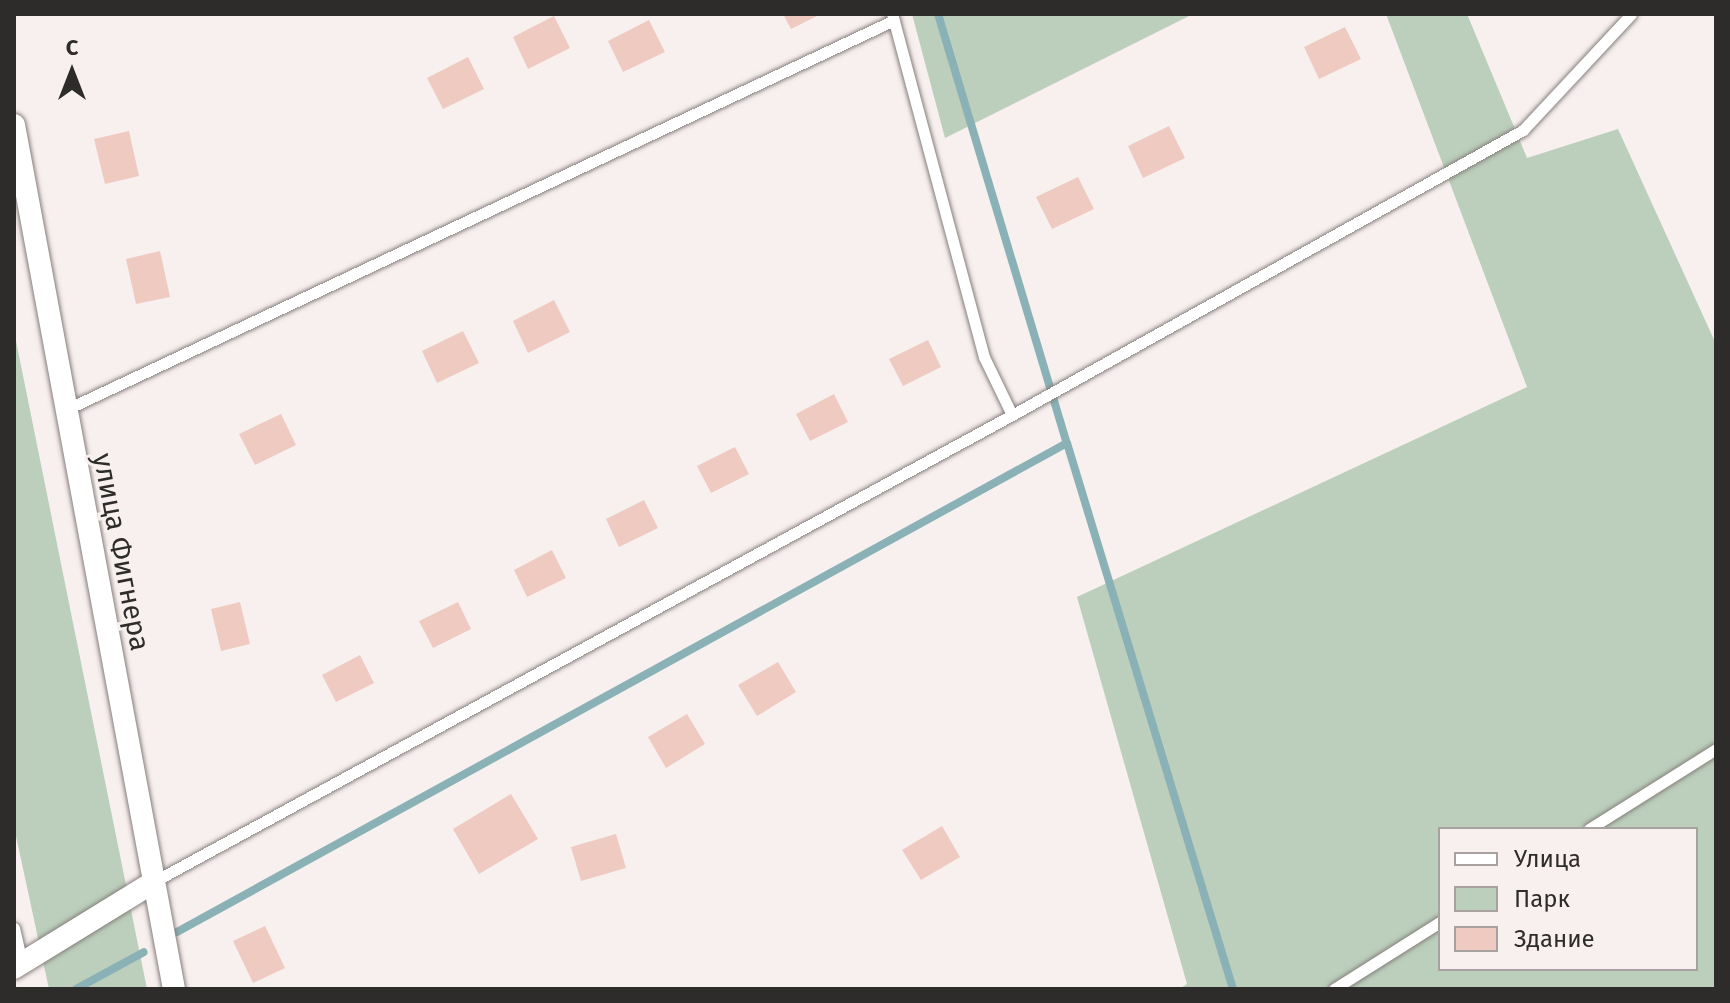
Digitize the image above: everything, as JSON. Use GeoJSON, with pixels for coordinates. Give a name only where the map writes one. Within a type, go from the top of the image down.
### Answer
{"type":"FeatureCollection","features":[{"type":"Feature","properties":{"kind":"street","name":"улица Фигнера"},"geometry":{"type":"LineString","coordinates":[[14,125],[64,410],[174,989]]}},
{"type":"Feature","properties":{"kind":"street"},"geometry":{"type":"LineString","coordinates":[[18,966],[152,883]]}},
{"type":"Feature","properties":{"kind":"lane"},"geometry":{"type":"LineString","coordinates":[[152,883],[1012,415],[1523,130],[1631,14]]}},
{"type":"Feature","properties":{"kind":"lane"},"geometry":{"type":"LineString","coordinates":[[64,410],[893,17],[984,357],[1012,415]]}},
{"type":"Feature","properties":{"kind":"lane"},"geometry":{"type":"LineString","coordinates":[[1592,827],[1716,749]]}},
{"type":"Feature","properties":{"kind":"lane"},"geometry":{"type":"LineString","coordinates":[[1334,989],[1438,923]]}},
{"type":"Feature","properties":{"kind":"lane"},"geometry":{"type":"LineString","coordinates":[[14,928],[18,966]]}},
{"type":"Feature","properties":{"kind":"green space"},"geometry":{"type":"Polygon","coordinates":[[[912,14],[1193,14],[945,138],[912,14]]]}},
{"type":"Feature","properties":{"kind":"green space"},"geometry":{"type":"Polygon","coordinates":[[[1386,14],[1467,14],[1527,158],[1618,129],[1716,344],[1716,989],[1179,989],[1187,984],[1077,597],[1527,387],[1386,14]]]}},
{"type":"Feature","properties":{"kind":"green space"},"geometry":{"type":"Polygon","coordinates":[[[14,331],[147,989],[49,989],[14,827],[14,331]]]}},
{"type":"Feature","properties":{"kind":"building"},"geometry":{"type":"Polygon","coordinates":[[[783,14],[821,14],[791,29],[783,14]]]}},
{"type":"Feature","properties":{"kind":"building"},"geometry":{"type":"Polygon","coordinates":[[[554,16],[570,48],[528,69],[513,37],[554,16]]]}},
{"type":"Feature","properties":{"kind":"building"},"geometry":{"type":"Polygon","coordinates":[[[649,20],[665,52],[623,72],[608,41],[649,20]]]}},
{"type":"Feature","properties":{"kind":"building"},"geometry":{"type":"Polygon","coordinates":[[[1345,27],[1361,59],[1319,79],[1304,47],[1345,27]]]}},
{"type":"Feature","properties":{"kind":"building"},"geometry":{"type":"Polygon","coordinates":[[[468,57],[484,89],[443,109],[427,78],[468,57]]]}},
{"type":"Feature","properties":{"kind":"building"},"geometry":{"type":"Polygon","coordinates":[[[1169,126],[1185,158],[1143,178],[1128,146],[1169,126]]]}},
{"type":"Feature","properties":{"kind":"building"},"geometry":{"type":"Polygon","coordinates":[[[129,131],[139,176],[105,184],[94,139],[129,131]]]}},
{"type":"Feature","properties":{"kind":"building"},"geometry":{"type":"Polygon","coordinates":[[[1078,177],[1094,209],[1052,229],[1036,197],[1078,177]]]}},
{"type":"Feature","properties":{"kind":"building"},"geometry":{"type":"Polygon","coordinates":[[[160,251],[170,297],[136,304],[126,259],[160,251]]]}},
{"type":"Feature","properties":{"kind":"building"},"geometry":{"type":"Polygon","coordinates":[[[554,300],[570,332],[528,353],[513,321],[554,300]]]}},
{"type":"Feature","properties":{"kind":"building"},"geometry":{"type":"Polygon","coordinates":[[[463,331],[479,363],[437,383],[422,351],[463,331]]]}},
{"type":"Feature","properties":{"kind":"building"},"geometry":{"type":"Polygon","coordinates":[[[928,340],[941,367],[903,386],[889,359],[928,340]]]}},
{"type":"Feature","properties":{"kind":"building"},"geometry":{"type":"Polygon","coordinates":[[[834,394],[848,422],[810,441],[796,414],[834,394]]]}},
{"type":"Feature","properties":{"kind":"building"},"geometry":{"type":"Polygon","coordinates":[[[281,414],[296,445],[255,465],[239,434],[281,414]]]}},
{"type":"Feature","properties":{"kind":"building"},"geometry":{"type":"Polygon","coordinates":[[[735,447],[749,474],[711,493],[697,466],[735,447]]]}},
{"type":"Feature","properties":{"kind":"building"},"geometry":{"type":"Polygon","coordinates":[[[644,500],[658,528],[619,547],[606,519],[644,500]]]}},
{"type":"Feature","properties":{"kind":"building"},"geometry":{"type":"Polygon","coordinates":[[[552,550],[566,578],[527,597],[514,570],[552,550]]]}},
{"type":"Feature","properties":{"kind":"building"},"geometry":{"type":"Polygon","coordinates":[[[240,602],[250,644],[221,651],[211,609],[240,602]]]}},
{"type":"Feature","properties":{"kind":"building"},"geometry":{"type":"Polygon","coordinates":[[[458,602],[471,629],[433,648],[419,621],[458,602]]]}},
{"type":"Feature","properties":{"kind":"building"},"geometry":{"type":"Polygon","coordinates":[[[360,655],[374,683],[336,702],[322,675],[360,655]]]}},
{"type":"Feature","properties":{"kind":"building"},"geometry":{"type":"Polygon","coordinates":[[[778,662],[796,692],[757,716],[738,685],[778,662]]]}},
{"type":"Feature","properties":{"kind":"building"},"geometry":{"type":"Polygon","coordinates":[[[687,714],[705,744],[666,768],[648,737],[687,714]]]}},
{"type":"Feature","properties":{"kind":"building"},"geometry":{"type":"Polygon","coordinates":[[[511,794],[538,839],[479,874],[453,829],[511,794]]]}},
{"type":"Feature","properties":{"kind":"building"},"geometry":{"type":"Polygon","coordinates":[[[942,826],[960,857],[921,880],[902,850],[942,826]]]}},
{"type":"Feature","properties":{"kind":"building"},"geometry":{"type":"Polygon","coordinates":[[[616,834],[626,868],[581,881],[571,847],[616,834]]]}},
{"type":"Feature","properties":{"kind":"building"},"geometry":{"type":"Polygon","coordinates":[[[265,926],[285,968],[253,983],[233,941],[265,926]]]}},
{"type":"Feature","properties":{"kind":"waterway"},"geometry":{"type":"LineString","coordinates":[[938,14],[1067,443]]}},
{"type":"Feature","properties":{"kind":"waterway"},"geometry":{"type":"LineString","coordinates":[[177,932],[1067,443],[1233,989]]}},
{"type":"Feature","properties":{"kind":"waterway"},"geometry":{"type":"LineString","coordinates":[[76,989],[144,952]]}}]}
